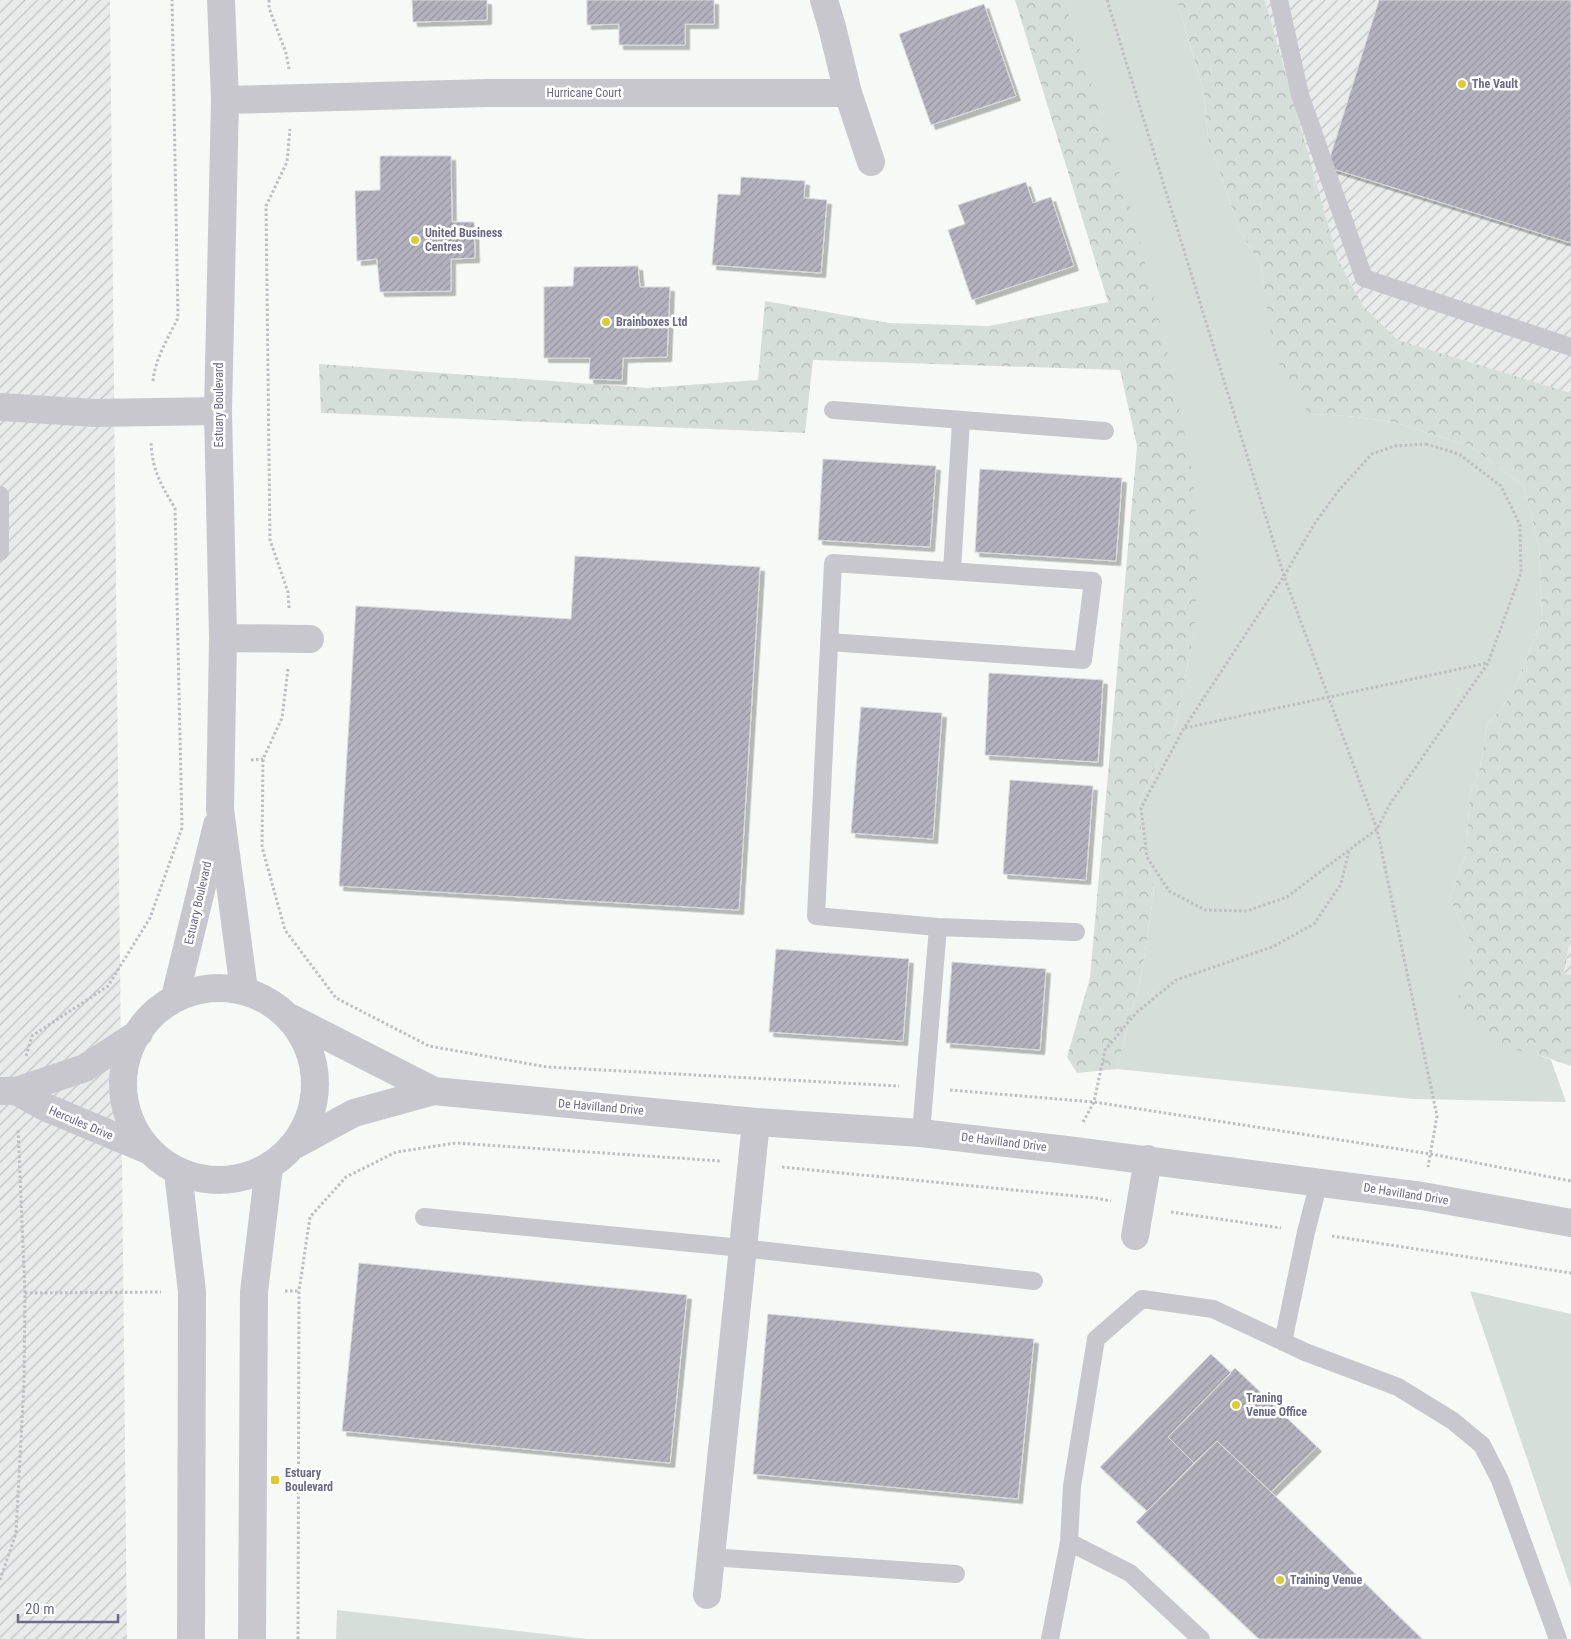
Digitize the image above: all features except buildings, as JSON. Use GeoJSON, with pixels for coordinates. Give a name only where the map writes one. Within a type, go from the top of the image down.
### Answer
{"type":"FeatureCollection","features":[{"type":"Feature","properties":{"kind":"street","name":"Estuary Boulevard"},"geometry":{"type":"LineString","coordinates":[[221,0],[225,100],[218,411],[223,638],[220,809],[244,990]]}},
{"type":"Feature","properties":{"kind":"street"},"geometry":{"type":"LineString","coordinates":[[824,0],[848,93],[871,162]]}},
{"type":"Feature","properties":{"kind":"street","name":"Hurricane Court"},"geometry":{"type":"LineString","coordinates":[[225,100],[488,93],[848,93]]}},
{"type":"Feature","properties":{"kind":"street"},"geometry":{"type":"LineString","coordinates":[[0,407],[95,413],[218,411]]}},
{"type":"Feature","properties":{"kind":"street"},"geometry":{"type":"LineString","coordinates":[[223,638],[301,639]]}},
{"type":"Feature","properties":{"kind":"street","name":"Estuary Boulevard"},"geometry":{"type":"LineString","coordinates":[[175,997],[220,809]]}},
{"type":"Feature","properties":{"kind":"street"},"geometry":{"type":"LineString","coordinates":[[208,988],[244,990],[258,995],[277,1006],[290,1017],[309,1046],[316,1089],[309,1122],[295,1145],[269,1167],[237,1179],[204,1180],[178,1172],[148,1150],[130,1122],[122,1080],[129,1048],[148,1018],[175,997],[208,988]]}},
{"type":"Feature","properties":{"kind":"street","name":"De Havilland Drive"},"geometry":{"type":"LineString","coordinates":[[290,1017],[434,1091]]}},
{"type":"Feature","properties":{"kind":"street"},"geometry":{"type":"LineString","coordinates":[[8,1091],[85,1068],[138,1033]]}},
{"type":"Feature","properties":{"kind":"street","name":"Hercules Drive"},"geometry":{"type":"LineString","coordinates":[[8,1091],[44,1108],[148,1150]]}},
{"type":"Feature","properties":{"kind":"street","name":"De Havilland Drive"},"geometry":{"type":"LineString","coordinates":[[295,1145],[354,1113],[434,1091],[756,1122],[921,1133],[1148,1159],[1422,1196],[1571,1223]]}},
{"type":"Feature","properties":{"kind":"street"},"geometry":{"type":"LineString","coordinates":[[707,1595],[756,1122]]}},
{"type":"Feature","properties":{"kind":"street"},"geometry":{"type":"LineString","coordinates":[[1135,1236],[1148,1159]]}},
{"type":"Feature","properties":{"kind":"street"},"geometry":{"type":"LineString","coordinates":[[252,1639],[254,1292],[269,1167]]}},
{"type":"Feature","properties":{"kind":"street"},"geometry":{"type":"LineString","coordinates":[[178,1172],[192,1292],[191,1639]]}},
{"type":"Feature","properties":{"kind":"lane"},"geometry":{"type":"LineString","coordinates":[[1279,0],[1300,95],[1364,278],[1571,347]]}},
{"type":"Feature","properties":{"kind":"lane"},"geometry":{"type":"LineString","coordinates":[[832,410],[1105,431]]}},
{"type":"Feature","properties":{"kind":"lane"},"geometry":{"type":"LineString","coordinates":[[952,571],[962,421]]}},
{"type":"Feature","properties":{"kind":"lane"},"geometry":{"type":"LineString","coordinates":[[0,496],[0,552]]}},
{"type":"Feature","properties":{"kind":"lane"},"geometry":{"type":"LineString","coordinates":[[829,642],[1084,660],[1093,581],[833,562],[829,642],[816,916],[938,927],[1076,932]]}},
{"type":"Feature","properties":{"kind":"lane"},"geometry":{"type":"LineString","coordinates":[[921,1133],[938,927]]}},
{"type":"Feature","properties":{"kind":"lane"},"geometry":{"type":"LineString","coordinates":[[1283,1342],[1306,1232],[1319,1182]]}},
{"type":"Feature","properties":{"kind":"lane"},"geometry":{"type":"LineString","coordinates":[[424,1217],[742,1248],[1034,1281]]}},
{"type":"Feature","properties":{"kind":"lane"},"geometry":{"type":"LineString","coordinates":[[1050,1639],[1069,1542],[1072,1486],[1096,1339],[1142,1299],[1213,1309],[1305,1352],[1398,1387],[1454,1420],[1482,1445],[1500,1480],[1558,1639]]}},
{"type":"Feature","properties":{"kind":"lane"},"geometry":{"type":"LineString","coordinates":[[1069,1542],[1130,1573],[1201,1639]]}},
{"type":"Feature","properties":{"kind":"lane"},"geometry":{"type":"LineString","coordinates":[[711,1557],[956,1574]]}},
{"type":"Feature","properties":{"kind":"path"},"geometry":{"type":"LineString","coordinates":[[0,1580],[16,1533],[24,1383],[25,1293],[8,1091],[32,1036],[108,986],[150,918],[182,828],[175,508],[160,483],[152,456],[150,412],[154,372],[165,342],[178,318],[172,0]]}},
{"type":"Feature","properties":{"kind":"path"},"geometry":{"type":"LineString","coordinates":[[269,0],[269,8],[286,53],[293,98],[287,162],[266,206],[270,540],[288,592],[301,639],[282,718],[263,759],[262,847],[285,930],[336,998],[429,1046],[547,1067],[925,1088],[1094,1102],[1431,1154],[1571,1181]]}},
{"type":"Feature","properties":{"kind":"path"},"geometry":{"type":"LineString","coordinates":[[1107,0],[1284,576],[1377,829],[1437,1116],[1422,1196]]}},
{"type":"Feature","properties":{"kind":"path"},"geometry":{"type":"LineString","coordinates":[[1426,444],[1459,454],[1501,486],[1520,525],[1521,573],[1488,663],[1390,804],[1377,829],[1287,897],[1246,911],[1205,910],[1169,892],[1148,857],[1142,808],[1184,728],[1284,576],[1315,524],[1339,490],[1372,454],[1395,446],[1426,444]]}},
{"type":"Feature","properties":{"kind":"path"},"geometry":{"type":"LineString","coordinates":[[1184,728],[1488,663]]}},
{"type":"Feature","properties":{"kind":"path"},"geometry":{"type":"LineString","coordinates":[[1067,1150],[1094,1102],[1105,1050],[1136,1013],[1176,980],[1272,948],[1314,924],[1341,884],[1350,850]]}},
{"type":"Feature","properties":{"kind":"shaded area"},"geometry":{"type":"Polygon","coordinates":[[[0,0],[110,0],[127,1639],[0,1639],[0,0]]]}},
{"type":"Feature","properties":{"kind":"shaded area"},"geometry":{"type":"Polygon","coordinates":[[[1265,0],[1571,0],[1571,393],[1398,340],[1363,306],[1338,260],[1265,0]]]}},
{"type":"Feature","properties":{"kind":"shaded area"},"geometry":{"type":"Polygon","coordinates":[[[1571,934],[1571,975],[1564,973],[1571,934]]]}},
{"type":"Feature","properties":{"kind":"green space"},"geometry":{"type":"Polygon","coordinates":[[[1015,0],[1064,0],[1134,218],[1171,367],[1192,472],[1199,551],[1194,632],[1176,724],[1137,807],[1154,891],[1142,972],[1117,1069],[1077,1073],[1067,1057],[1090,978],[1137,446],[1120,370],[813,360],[805,433],[321,413],[319,364],[647,388],[758,380],[765,301],[889,323],[989,326],[1108,302],[1015,0]]]}},
{"type":"Feature","properties":{"kind":"green space"},"geometry":{"type":"Polygon","coordinates":[[[1064,0],[1177,0],[1204,93],[1208,139],[1240,231],[1261,265],[1267,304],[1310,414],[1348,416],[1393,422],[1470,446],[1524,486],[1539,546],[1542,620],[1512,695],[1487,725],[1480,768],[1470,795],[1466,853],[1450,899],[1473,948],[1458,1003],[1536,1054],[1551,1060],[1566,1102],[1413,1099],[1117,1069],[1142,972],[1154,891],[1137,807],[1176,724],[1194,632],[1064,0]]]}},
{"type":"Feature","properties":{"kind":"green space"},"geometry":{"type":"Polygon","coordinates":[[[1177,0],[1265,0],[1338,260],[1363,306],[1398,340],[1571,393],[1571,934],[1564,973],[1571,975],[1571,1066],[1536,1054],[1489,1045],[1457,1003],[1473,948],[1450,899],[1466,853],[1470,795],[1480,768],[1487,725],[1512,695],[1542,620],[1539,546],[1524,486],[1470,446],[1393,422],[1348,416],[1310,414],[1287,384],[1272,344],[1261,265],[1240,231],[1208,139],[1204,93],[1177,0]]]}},
{"type":"Feature","properties":{"kind":"green space"},"geometry":{"type":"Polygon","coordinates":[[[1470,1291],[1571,1314],[1571,1588],[1470,1291]]]}},
{"type":"Feature","properties":{"kind":"green space"},"geometry":{"type":"Polygon","coordinates":[[[337,1610],[587,1639],[336,1639],[337,1610]]]}},
{"type":"Feature","properties":{"kind":"place","name":"The Vault"},"geometry":{"type":"Point","coordinates":[1462,84]}},
{"type":"Feature","properties":{"kind":"place","name":"United Business Centres"},"geometry":{"type":"Point","coordinates":[415,240]}},
{"type":"Feature","properties":{"kind":"place","name":"Brainboxes Ltd"},"geometry":{"type":"Point","coordinates":[606,322]}},
{"type":"Feature","properties":{"kind":"place","name":"Traning Venue Office"},"geometry":{"type":"Point","coordinates":[1236,1405]}},
{"type":"Feature","properties":{"kind":"place","name":"Estuary Boulevard"},"geometry":{"type":"Point","coordinates":[275,1480]}},
{"type":"Feature","properties":{"kind":"place","name":"Training Venue"},"geometry":{"type":"Point","coordinates":[1280,1580]}}]}
